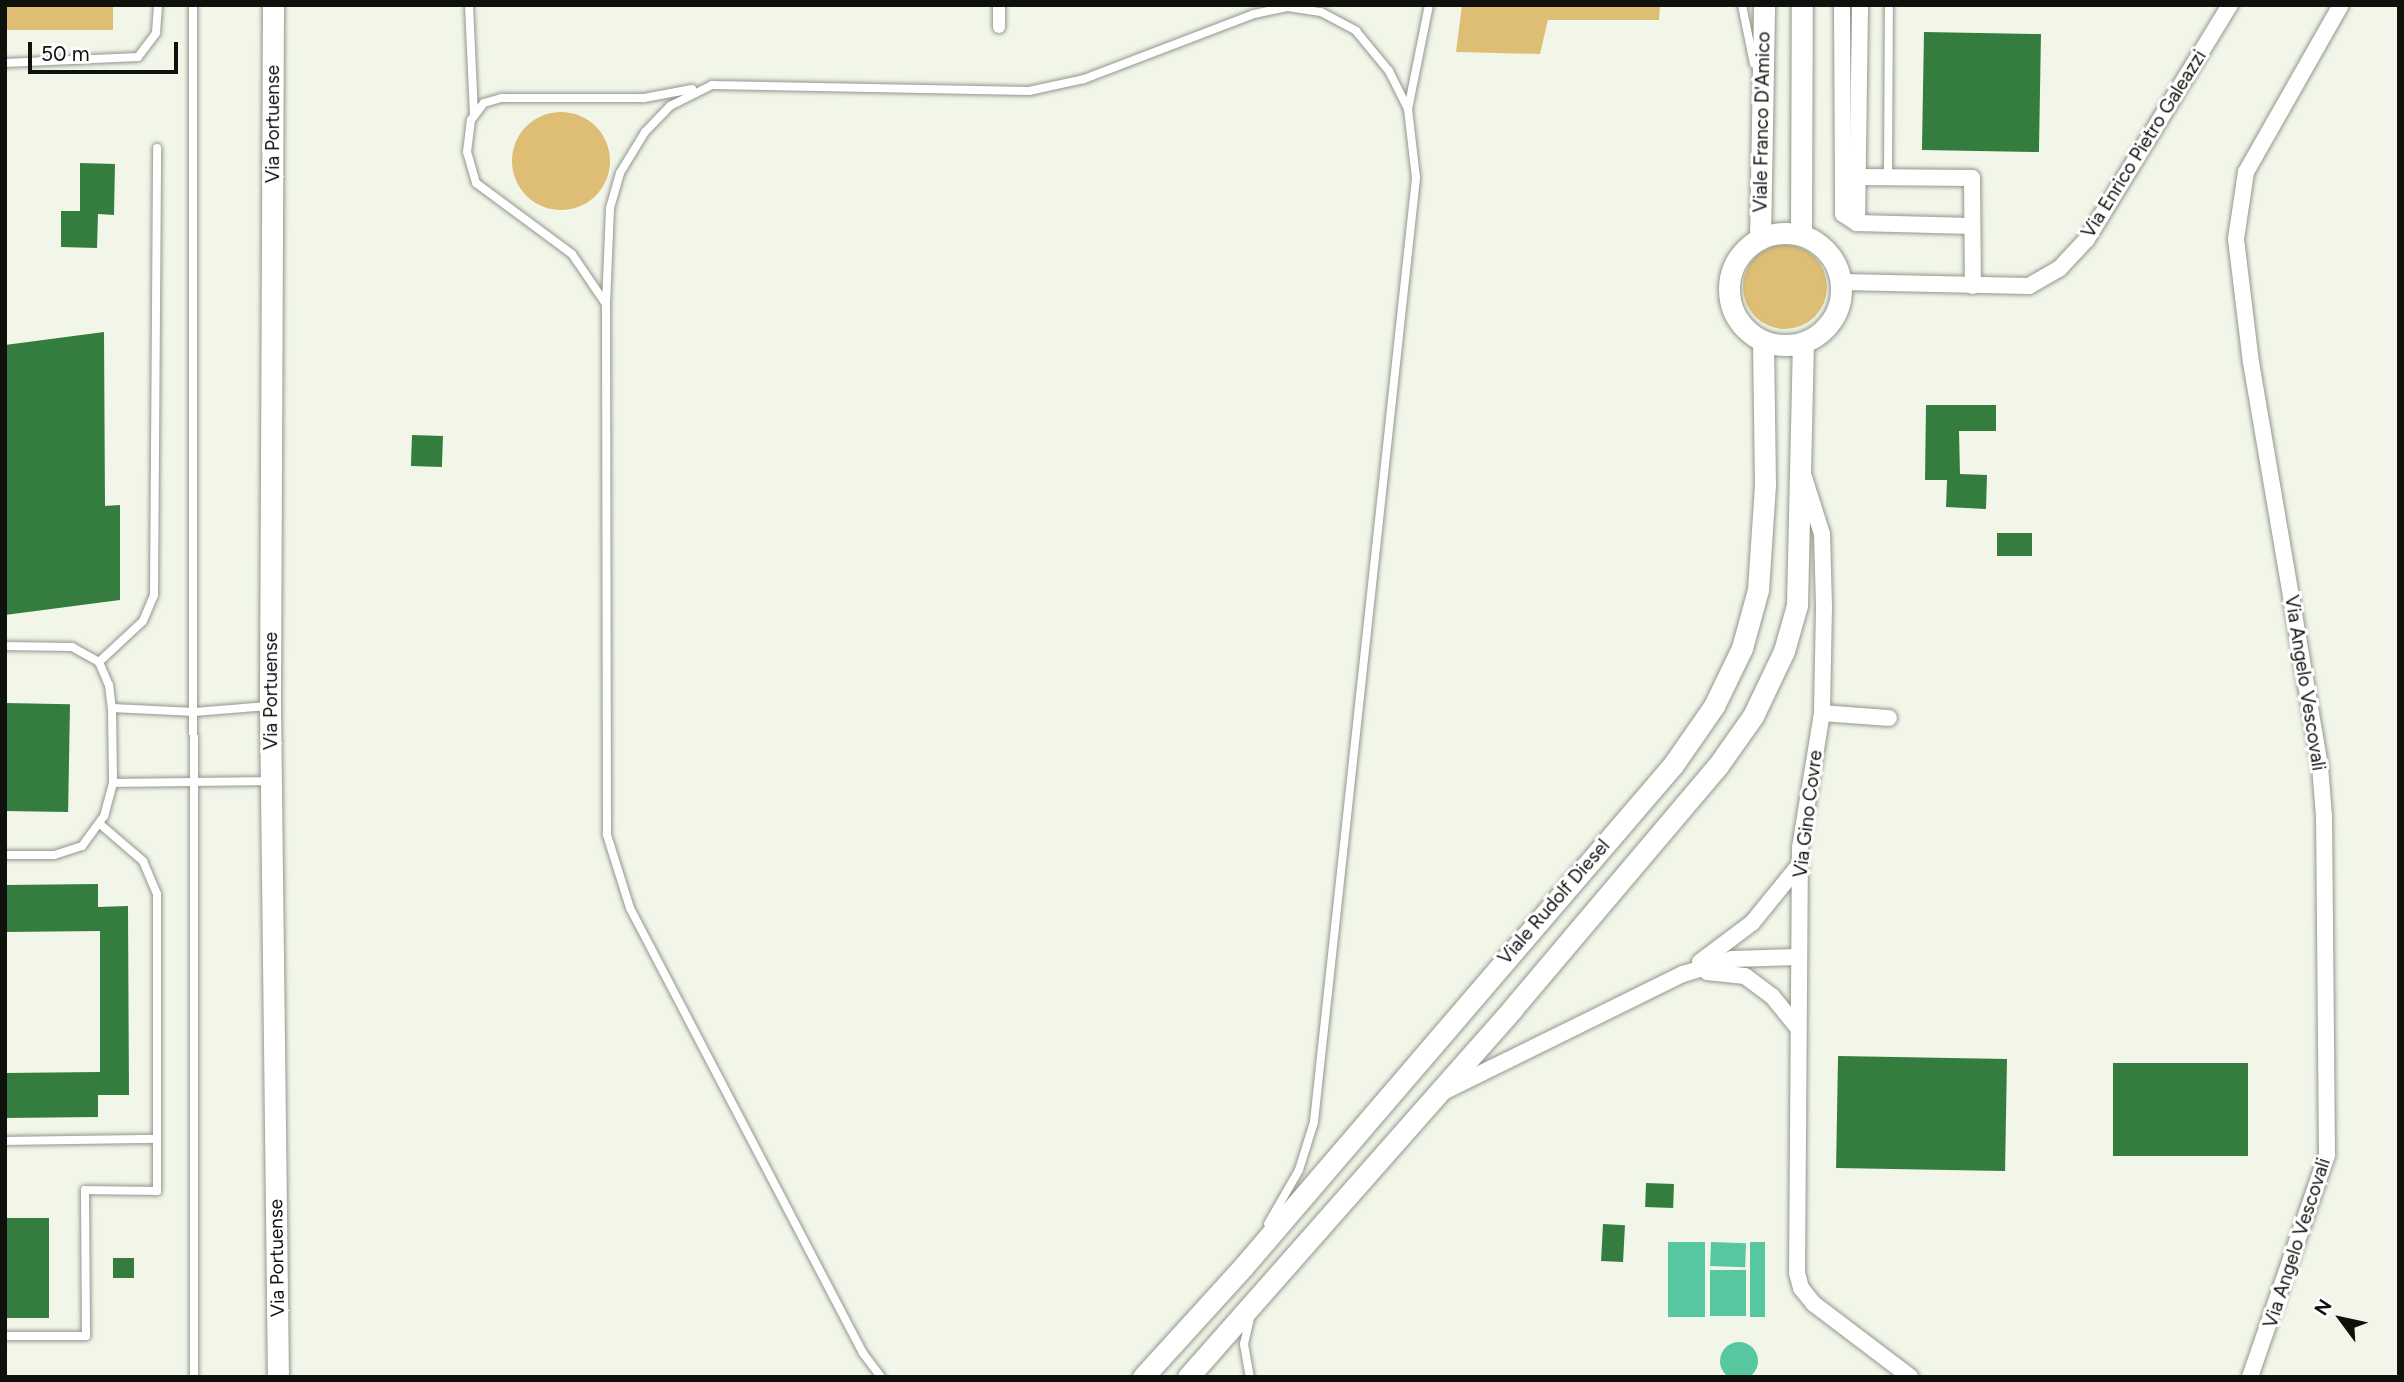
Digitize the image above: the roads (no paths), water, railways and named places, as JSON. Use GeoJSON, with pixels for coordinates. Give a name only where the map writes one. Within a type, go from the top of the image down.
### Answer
{"type":"FeatureCollection","features":[{"type":"Feature","properties":{"kind":"street","name":"Via Portuense"},"geometry":{"type":"LineString","coordinates":[[273,5],[270,706],[278,1377]]}},
{"type":"Feature","properties":{"kind":"street"},"geometry":{"type":"LineString","coordinates":[[999,5],[999,27]]}},
{"type":"Feature","properties":{"kind":"street","name":"Viale Franco D'Amico"},"geometry":{"type":"LineString","coordinates":[[1760,239],[1764,5]]}},
{"type":"Feature","properties":{"kind":"street","name":"Viale Franco D'Amico"},"geometry":{"type":"LineString","coordinates":[[1801,235],[1802,5]]}},
{"type":"Feature","properties":{"kind":"street"},"geometry":{"type":"LineString","coordinates":[[1842,5],[1840,205],[1846,217],[1857,223],[1972,226]]}},
{"type":"Feature","properties":{"kind":"street"},"geometry":{"type":"LineString","coordinates":[[1857,223],[1860,5]]}},
{"type":"Feature","properties":{"kind":"street","name":"Via Enrico Pietro Galeazzi"},"geometry":{"type":"LineString","coordinates":[[1842,282],[2029,286],[2059,269],[2087,239],[2230,5]]}},
{"type":"Feature","properties":{"kind":"street","name":"Via Angelo Vescovali"},"geometry":{"type":"LineString","coordinates":[[2250,1377],[2327,1155],[2325,856],[2320,766],[2251,363],[2236,239],[2246,172],[2341,5]]}},
{"type":"Feature","properties":{"kind":"street"},"geometry":{"type":"LineString","coordinates":[[1858,177],[1972,177],[1973,286]]}},
{"type":"Feature","properties":{"kind":"street"},"geometry":{"type":"LineString","coordinates":[[1801,235],[1828,252],[1842,282],[1833,319],[1803,343],[1763,342],[1737,318],[1729,283],[1745,250],[1760,239],[1801,235]]}},
{"type":"Feature","properties":{"kind":"street","name":"Viale Rudolf Diesel"},"geometry":{"type":"LineString","coordinates":[[1143,1377],[1243,1267],[1673,765],[1714,706],[1742,648],[1758,590],[1765,484],[1763,342]]}},
{"type":"Feature","properties":{"kind":"street","name":"Viale Rudolf Diesel"},"geometry":{"type":"LineString","coordinates":[[1188,1377],[1281,1274],[1706,781],[1760,704],[1788,642],[1797,605],[1803,343]]}},
{"type":"Feature","properties":{"kind":"street","name":"Via Gino Covre"},"geometry":{"type":"LineString","coordinates":[[1801,468],[1823,546],[1822,713],[1800,864],[1797,957],[1797,1273],[1804,1293],[1910,1377]]}},
{"type":"Feature","properties":{"kind":"street"},"geometry":{"type":"LineString","coordinates":[[1822,713],[1889,718]]}},
{"type":"Feature","properties":{"kind":"street"},"geometry":{"type":"LineString","coordinates":[[1683,974],[1752,923],[1800,864]]}},
{"type":"Feature","properties":{"kind":"street"},"geometry":{"type":"LineString","coordinates":[[1436,1095],[1683,974],[1732,959],[1797,957]]}},
{"type":"Feature","properties":{"kind":"street"},"geometry":{"type":"LineString","coordinates":[[1683,974],[1723,971],[1745,976],[1773,996],[1797,1027]]}},
{"type":"Feature","properties":{"kind":"lane"},"geometry":{"type":"LineString","coordinates":[[5,63],[138,57],[156,33],[158,5]]}},
{"type":"Feature","properties":{"kind":"lane"},"geometry":{"type":"LineString","coordinates":[[193,5],[194,1377]]}},
{"type":"Feature","properties":{"kind":"lane"},"geometry":{"type":"LineString","coordinates":[[469,5],[474,114],[467,152],[476,183],[566,249],[606,304]]}},
{"type":"Feature","properties":{"kind":"lane"},"geometry":{"type":"LineString","coordinates":[[1408,109],[1429,5]]}},
{"type":"Feature","properties":{"kind":"lane"},"geometry":{"type":"LineString","coordinates":[[1742,5],[1764,120]]}},
{"type":"Feature","properties":{"kind":"lane"},"geometry":{"type":"LineString","coordinates":[[1888,176],[1889,5]]}},
{"type":"Feature","properties":{"kind":"lane"},"geometry":{"type":"LineString","coordinates":[[474,114],[484,103],[502,98],[643,98],[712,85],[1029,91],[1084,79],[1254,14],[1288,7],[1321,12],[1356,31],[1389,71],[1408,109],[1415,142],[1415,188],[1314,1122],[1299,1170],[1243,1267]]}},
{"type":"Feature","properties":{"kind":"lane"},"geometry":{"type":"LineString","coordinates":[[712,85],[661,114],[620,173],[608,221],[605,799],[611,855],[637,920],[863,1353],[881,1377]]}},
{"type":"Feature","properties":{"kind":"lane"},"geometry":{"type":"LineString","coordinates":[[99,662],[143,621],[154,595],[157,148]]}},
{"type":"Feature","properties":{"kind":"lane"},"geometry":{"type":"LineString","coordinates":[[5,646],[64,646],[99,662],[109,684],[112,708],[113,783],[100,824],[74,851],[5,855]]}},
{"type":"Feature","properties":{"kind":"lane"},"geometry":{"type":"LineString","coordinates":[[112,708],[195,712],[270,706]]}},
{"type":"Feature","properties":{"kind":"lane"},"geometry":{"type":"LineString","coordinates":[[113,783],[193,779],[271,781]]}},
{"type":"Feature","properties":{"kind":"lane"},"geometry":{"type":"LineString","coordinates":[[5,1336],[86,1336],[85,1190],[158,1191],[157,894],[143,861],[100,824]]}},
{"type":"Feature","properties":{"kind":"lane"},"geometry":{"type":"LineString","coordinates":[[5,1141],[157,1139]]}},
{"type":"Feature","properties":{"kind":"lane"},"geometry":{"type":"LineString","coordinates":[[1251,1377],[1244,1344],[1247,1325],[1281,1274]]}}]}
